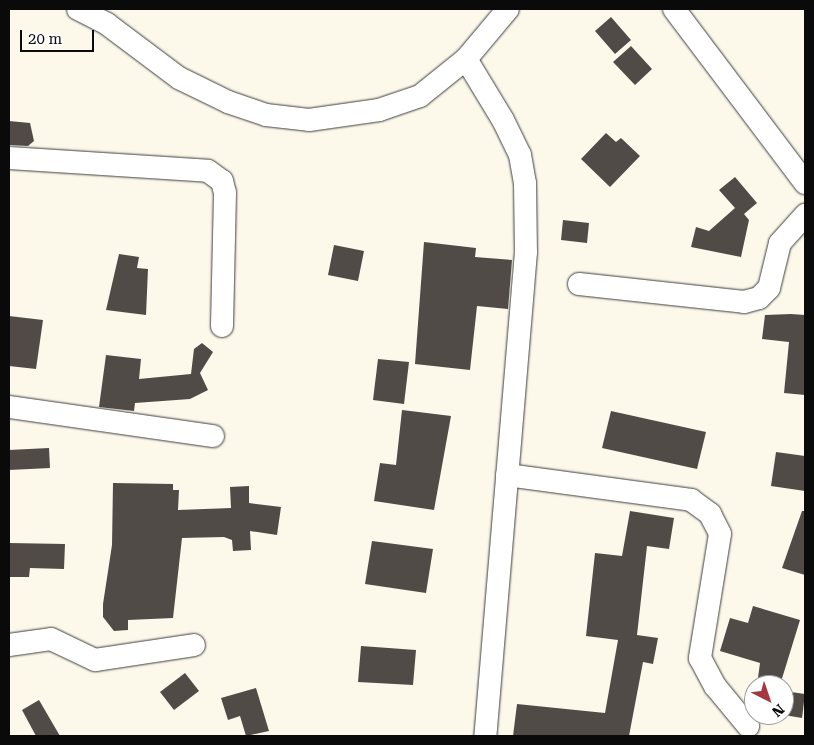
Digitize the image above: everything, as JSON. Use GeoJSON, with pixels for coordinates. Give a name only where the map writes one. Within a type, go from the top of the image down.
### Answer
{"type":"FeatureCollection","features":[{"type":"Feature","properties":{"kind":"street"},"geometry":{"type":"LineString","coordinates":[[78,9],[107,24],[179,78],[266,115],[309,120],[379,110],[420,96],[466,59],[508,9]]}},
{"type":"Feature","properties":{"kind":"street"},"geometry":{"type":"LineString","coordinates":[[674,9],[805,183]]}},
{"type":"Feature","properties":{"kind":"street"},"geometry":{"type":"LineString","coordinates":[[466,59],[504,120],[520,155],[525,183],[526,252],[485,736]]}},
{"type":"Feature","properties":{"kind":"street"},"geometry":{"type":"LineString","coordinates":[[9,158],[208,171],[222,181],[222,326]]}},
{"type":"Feature","properties":{"kind":"street"},"geometry":{"type":"LineString","coordinates":[[579,284],[744,302],[759,298],[769,288],[780,243],[805,215]]}},
{"type":"Feature","properties":{"kind":"street"},"geometry":{"type":"LineString","coordinates":[[9,407],[212,436]]}},
{"type":"Feature","properties":{"kind":"street"},"geometry":{"type":"LineString","coordinates":[[507,474],[691,500],[710,514],[720,534],[700,658],[715,686],[748,726]]}},
{"type":"Feature","properties":{"kind":"street"},"geometry":{"type":"LineString","coordinates":[[13,640],[51,639],[95,660],[194,645]]}},
{"type":"Feature","properties":{"kind":"building"},"geometry":{"type":"Polygon","coordinates":[[[611,17],[631,40],[615,54],[595,31],[611,17]]]}},
{"type":"Feature","properties":{"kind":"building"},"geometry":{"type":"Polygon","coordinates":[[[631,46],[652,69],[635,85],[613,62],[631,46]]]}},
{"type":"Feature","properties":{"kind":"building"},"geometry":{"type":"Polygon","coordinates":[[[9,121],[30,123],[34,141],[28,146],[9,145],[9,121]]]}},
{"type":"Feature","properties":{"kind":"building"},"geometry":{"type":"Polygon","coordinates":[[[606,133],[616,142],[621,138],[640,156],[610,187],[581,159],[606,133]]]}},
{"type":"Feature","properties":{"kind":"building"},"geometry":{"type":"Polygon","coordinates":[[[735,177],[757,203],[744,214],[749,220],[741,257],[691,247],[696,227],[709,231],[735,208],[719,190],[735,177]]]}},
{"type":"Feature","properties":{"kind":"building"},"geometry":{"type":"Polygon","coordinates":[[[563,220],[589,223],[587,243],[561,240],[563,220]]]}},
{"type":"Feature","properties":{"kind":"building"},"geometry":{"type":"Polygon","coordinates":[[[424,242],[476,248],[475,257],[512,260],[508,309],[477,306],[470,370],[415,364],[424,242]]]}},
{"type":"Feature","properties":{"kind":"building"},"geometry":{"type":"Polygon","coordinates":[[[334,245],[364,251],[358,281],[328,275],[334,245]]]}},
{"type":"Feature","properties":{"kind":"building"},"geometry":{"type":"Polygon","coordinates":[[[119,254],[139,257],[137,268],[148,269],[146,315],[106,310],[119,254]]]}},
{"type":"Feature","properties":{"kind":"building"},"geometry":{"type":"Polygon","coordinates":[[[765,315],[805,315],[805,395],[784,393],[789,342],[762,339],[765,315]]]}},
{"type":"Feature","properties":{"kind":"building"},"geometry":{"type":"Polygon","coordinates":[[[9,316],[43,320],[36,369],[9,366],[9,316]]]}},
{"type":"Feature","properties":{"kind":"building"},"geometry":{"type":"Polygon","coordinates":[[[202,343],[213,352],[200,373],[208,390],[190,399],[135,403],[134,411],[99,407],[106,355],[141,359],[139,379],[191,374],[194,349],[202,343]]]}},
{"type":"Feature","properties":{"kind":"building"},"geometry":{"type":"Polygon","coordinates":[[[378,359],[409,362],[404,404],[373,400],[378,359]]]}},
{"type":"Feature","properties":{"kind":"building"},"geometry":{"type":"Polygon","coordinates":[[[402,410],[451,416],[434,510],[374,501],[380,463],[396,465],[402,410]]]}},
{"type":"Feature","properties":{"kind":"building"},"geometry":{"type":"Polygon","coordinates":[[[611,411],[706,432],[697,469],[602,448],[611,411]]]}},
{"type":"Feature","properties":{"kind":"building"},"geometry":{"type":"Polygon","coordinates":[[[49,448],[50,468],[9,470],[9,450],[49,448]]]}},
{"type":"Feature","properties":{"kind":"building"},"geometry":{"type":"Polygon","coordinates":[[[776,452],[805,456],[805,491],[771,486],[776,452]]]}},
{"type":"Feature","properties":{"kind":"building"},"geometry":{"type":"Polygon","coordinates":[[[113,483],[173,484],[173,490],[179,490],[178,510],[231,508],[230,487],[249,486],[249,503],[281,507],[277,535],[250,531],[251,550],[233,551],[232,540],[224,537],[182,538],[173,618],[128,620],[128,630],[114,631],[103,617],[103,604],[112,545],[113,483]]]}},
{"type":"Feature","properties":{"kind":"building"},"geometry":{"type":"Polygon","coordinates":[[[630,511],[674,518],[669,549],[647,546],[637,635],[658,638],[653,664],[643,662],[629,736],[513,736],[517,704],[605,713],[618,640],[586,636],[595,553],[622,556],[630,511]]]}},
{"type":"Feature","properties":{"kind":"building"},"geometry":{"type":"Polygon","coordinates":[[[802,511],[805,511],[805,575],[782,568],[802,511]]]}},
{"type":"Feature","properties":{"kind":"building"},"geometry":{"type":"Polygon","coordinates":[[[372,541],[433,549],[426,593],[365,584],[372,541]]]}},
{"type":"Feature","properties":{"kind":"building"},"geometry":{"type":"Polygon","coordinates":[[[9,543],[65,544],[64,569],[30,568],[29,577],[9,577],[9,543]]]}},
{"type":"Feature","properties":{"kind":"building"},"geometry":{"type":"Polygon","coordinates":[[[753,606],[800,620],[783,675],[758,675],[760,663],[720,651],[730,618],[748,623],[753,606]]]}},
{"type":"Feature","properties":{"kind":"building"},"geometry":{"type":"Polygon","coordinates":[[[361,646],[416,650],[413,685],[358,682],[361,646]]]}},
{"type":"Feature","properties":{"kind":"building"},"geometry":{"type":"Polygon","coordinates":[[[185,673],[199,691],[174,710],[160,692],[185,673]]]}},
{"type":"Feature","properties":{"kind":"building"},"geometry":{"type":"Polygon","coordinates":[[[256,688],[269,731],[246,736],[240,716],[228,720],[221,698],[256,688]]]}},
{"type":"Feature","properties":{"kind":"building"},"geometry":{"type":"Polygon","coordinates":[[[794,692],[805,694],[802,718],[794,717],[794,692]]]}},
{"type":"Feature","properties":{"kind":"building"},"geometry":{"type":"Polygon","coordinates":[[[39,700],[60,736],[36,736],[22,710],[39,700]]]}}]}
